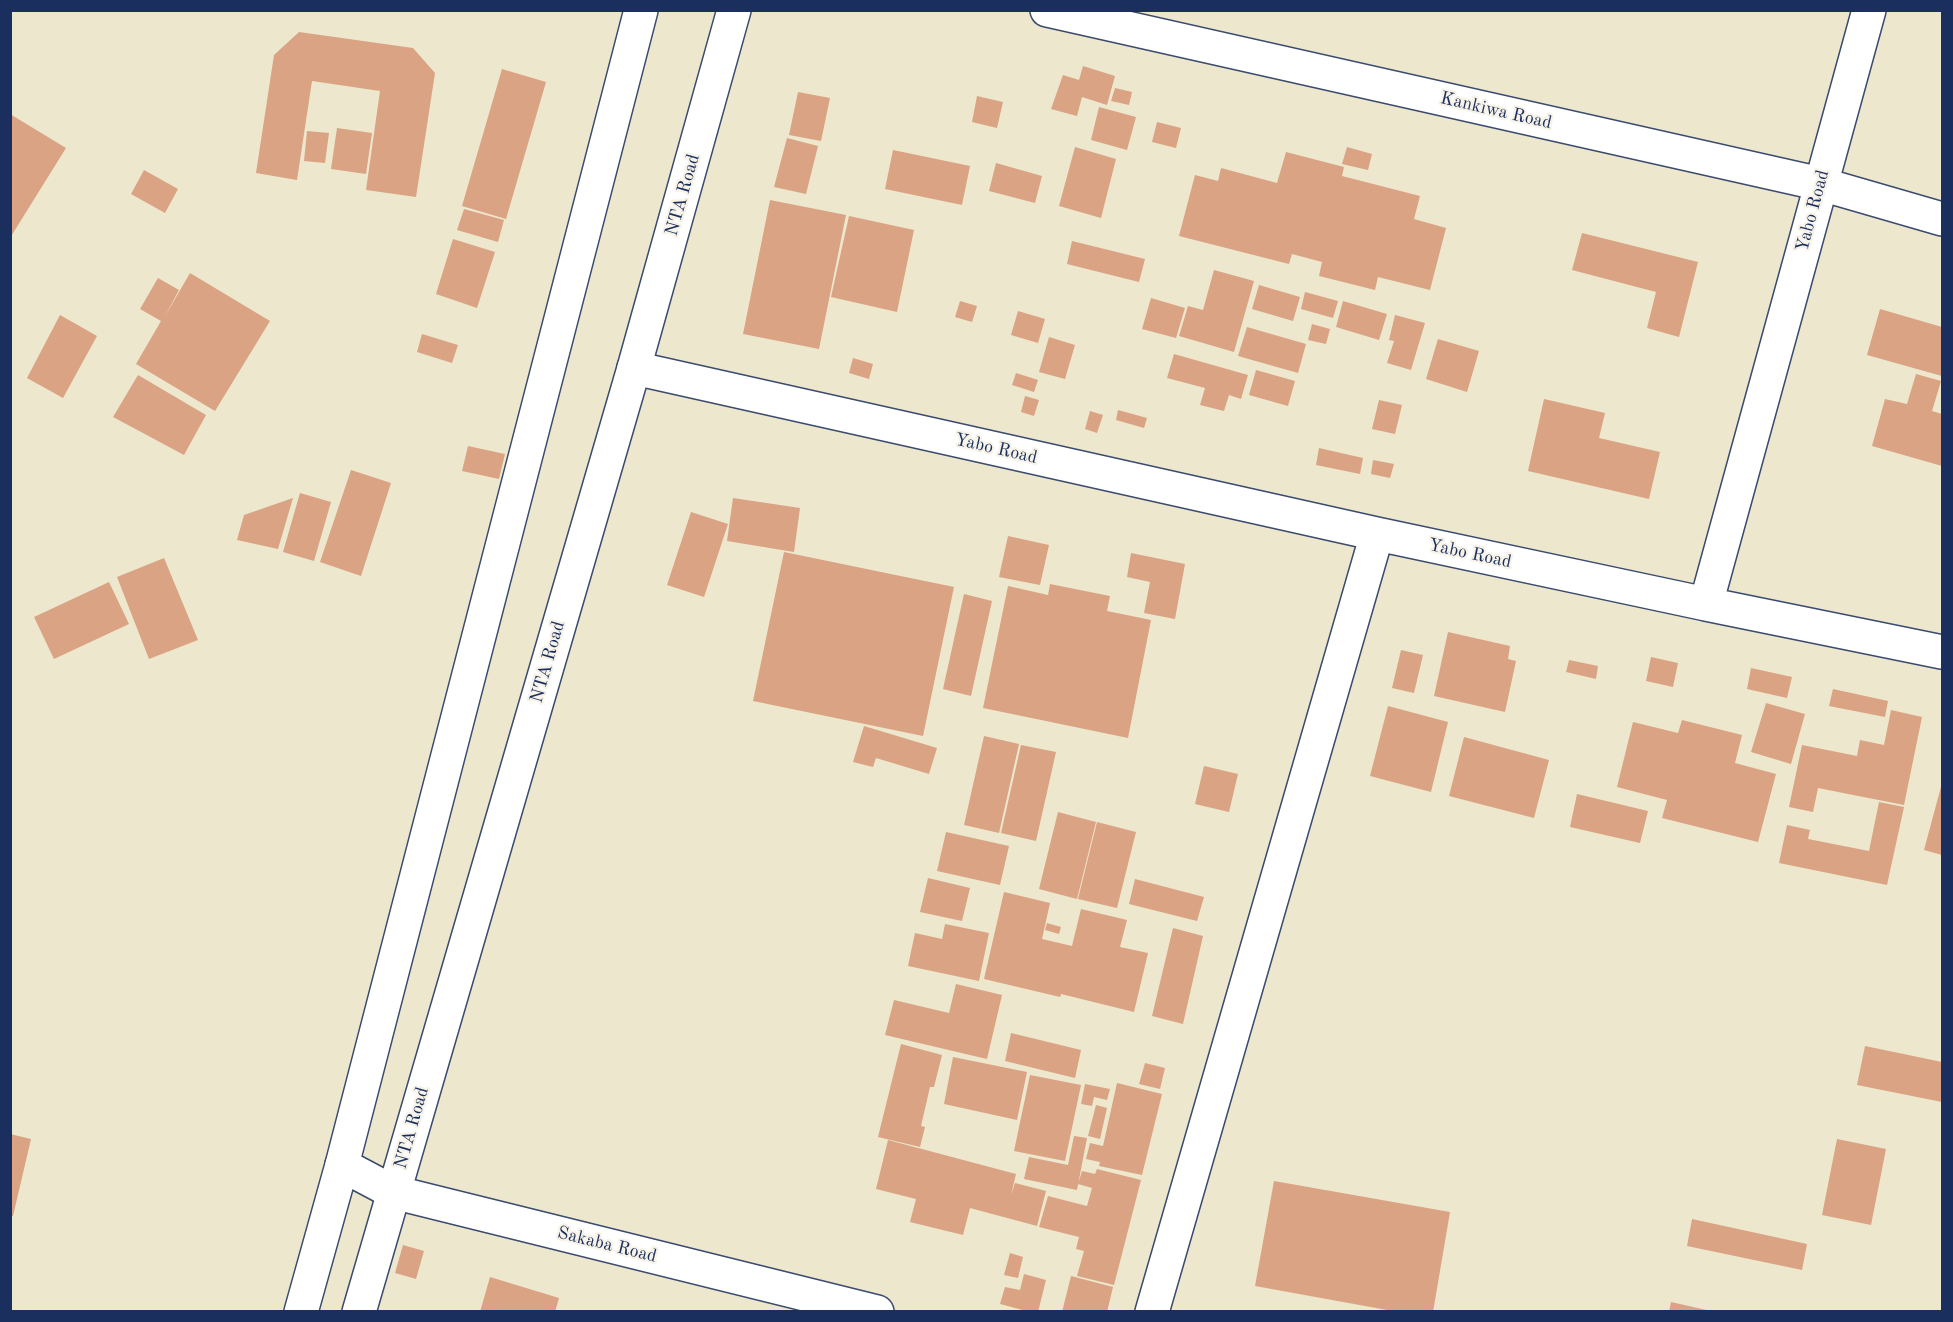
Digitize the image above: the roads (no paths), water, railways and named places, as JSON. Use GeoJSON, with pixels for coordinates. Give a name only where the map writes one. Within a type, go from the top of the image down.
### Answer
{"type":"FeatureCollection","features":[{"type":"Feature","properties":{"kind":"street"},"geometry":{"type":"LineString","coordinates":[[301,1311],[342,1164],[641,10]]}},
{"type":"Feature","properties":{"kind":"street","name":"NTA Road"},"geometry":{"type":"LineString","coordinates":[[359,1311],[634,368],[734,10]]}},
{"type":"Feature","properties":{"kind":"street","name":"Kankiwa Road"},"geometry":{"type":"LineString","coordinates":[[1047,10],[1821,184],[1942,219]]}},
{"type":"Feature","properties":{"kind":"street","name":"Yabo Road"},"geometry":{"type":"LineString","coordinates":[[634,368],[1377,534],[1706,604],[1869,10]]}},
{"type":"Feature","properties":{"kind":"street"},"geometry":{"type":"LineString","coordinates":[[1152,1311],[1377,534]]}},
{"type":"Feature","properties":{"kind":"street"},"geometry":{"type":"LineString","coordinates":[[1706,604],[1942,652]]}},
{"type":"Feature","properties":{"kind":"street","name":"Sakaba Road"},"geometry":{"type":"LineString","coordinates":[[342,1164],[393,1192],[877,1311]]}}]}
